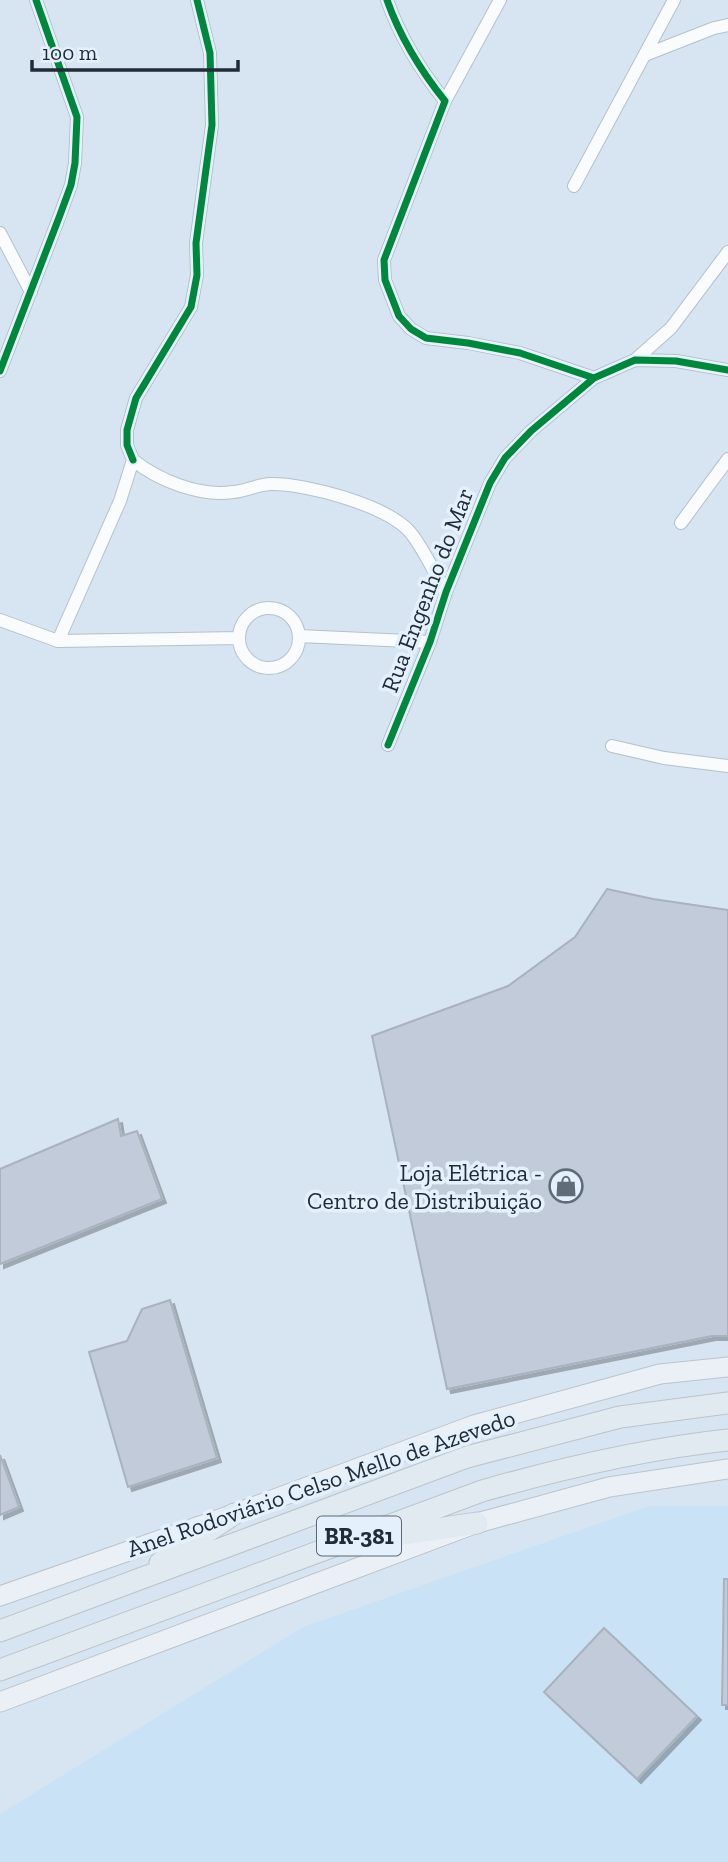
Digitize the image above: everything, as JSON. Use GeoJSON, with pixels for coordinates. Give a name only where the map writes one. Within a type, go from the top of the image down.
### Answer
{"type":"FeatureCollection","features":[{"type":"Feature","properties":{"kind":"highway","name":"Anel Rodoviário Celso Mello de Azevedo"},"geometry":{"type":"LineString","coordinates":[[0,1631],[467,1457],[620,1417],[728,1402]]}},
{"type":"Feature","properties":{"kind":"highway","name":"BR-381"},"geometry":{"type":"LineString","coordinates":[[0,1670],[482,1491],[554,1470],[630,1453],[728,1440]]}},
{"type":"Feature","properties":{"kind":"highway"},"geometry":{"type":"LineString","coordinates":[[130,1583],[234,1514]]}},
{"type":"Feature","properties":{"kind":"highway"},"geometry":{"type":"LineString","coordinates":[[323,1550],[404,1533],[477,1523]]}},
{"type":"Feature","properties":{"kind":"main road","name":"Anel Rodoviário Celso Mello de Azevedo"},"geometry":{"type":"LineString","coordinates":[[0,1596],[234,1514],[474,1425],[660,1374],[728,1367]]}},
{"type":"Feature","properties":{"kind":"main road"},"geometry":{"type":"LineString","coordinates":[[0,1702],[477,1523],[608,1487],[728,1469]]}},
{"type":"Feature","properties":{"kind":"street"},"geometry":{"type":"LineString","coordinates":[[0,371],[71,185],[75,163],[77,117],[36,0]]}},
{"type":"Feature","properties":{"kind":"street"},"geometry":{"type":"LineString","coordinates":[[197,0],[211,53],[212,125],[197,234],[197,275],[191,307],[136,398],[127,430],[127,445],[133,460],[149,472],[197,490],[230,493],[271,484],[316,491],[372,507],[393,518],[410,533],[446,592]]}},
{"type":"Feature","properties":{"kind":"street"},"geometry":{"type":"LineString","coordinates":[[387,0],[395,22],[429,81],[445,101]]}},
{"type":"Feature","properties":{"kind":"street"},"geometry":{"type":"LineString","coordinates":[[500,0],[445,101],[384,260],[385,280],[399,316],[411,329],[426,338],[520,353],[594,378]]}},
{"type":"Feature","properties":{"kind":"street"},"geometry":{"type":"LineString","coordinates":[[574,186],[674,0]]}},
{"type":"Feature","properties":{"kind":"street"},"geometry":{"type":"LineString","coordinates":[[645,55],[728,25]]}},
{"type":"Feature","properties":{"kind":"street"},"geometry":{"type":"LineString","coordinates":[[0,233],[31,292]]}},
{"type":"Feature","properties":{"kind":"street"},"geometry":{"type":"LineString","coordinates":[[635,360],[671,328],[728,252]]}},
{"type":"Feature","properties":{"kind":"street","name":"Rua Engenho do Mar"},"geometry":{"type":"LineString","coordinates":[[388,745],[490,483],[505,458],[531,431],[594,378],[635,360],[676,360],[728,370]]}},
{"type":"Feature","properties":{"kind":"street"},"geometry":{"type":"LineString","coordinates":[[681,523],[728,459]]}},
{"type":"Feature","properties":{"kind":"street"},"geometry":{"type":"LineString","coordinates":[[58,641],[120,501],[133,460]]}},
{"type":"Feature","properties":{"kind":"street"},"geometry":{"type":"LineString","coordinates":[[273,608],[290,617],[299,636],[294,655],[277,667],[267,668],[246,657],[239,638],[245,620],[262,609],[273,608]]}},
{"type":"Feature","properties":{"kind":"street"},"geometry":{"type":"LineString","coordinates":[[0,620],[58,641],[239,638]]}},
{"type":"Feature","properties":{"kind":"street"},"geometry":{"type":"LineString","coordinates":[[299,636],[430,642]]}},
{"type":"Feature","properties":{"kind":"street"},"geometry":{"type":"LineString","coordinates":[[612,746],[664,758],[728,766]]}},
{"type":"Feature","properties":{"kind":"shaded area"},"geometry":{"type":"Polygon","coordinates":[[[649,1506],[728,1506],[728,1862],[0,1862],[0,1814],[303,1627],[649,1506]]]}},
{"type":"Feature","properties":{"kind":"building","name":"Loja Elétrica - Centro de Distribuição"},"geometry":{"type":"Polygon","coordinates":[[[607,889],[728,910],[728,1336],[712,1336],[447,1389],[372,1036],[508,986],[575,937],[607,889]]]}},
{"type":"Feature","properties":{"kind":"building"},"geometry":{"type":"Polygon","coordinates":[[[118,1119],[121,1136],[137,1131],[162,1199],[0,1264],[0,1169],[118,1119]]]}},
{"type":"Feature","properties":{"kind":"building"},"geometry":{"type":"Polygon","coordinates":[[[170,1300],[217,1458],[128,1487],[89,1352],[127,1341],[142,1309],[170,1300]]]}},
{"type":"Feature","properties":{"kind":"building"},"geometry":{"type":"Polygon","coordinates":[[[0,1455],[19,1507],[0,1515],[0,1455]]]}},
{"type":"Feature","properties":{"kind":"building"},"geometry":{"type":"Polygon","coordinates":[[[724,1579],[728,1579],[728,1705],[722,1705],[724,1579]]]}},
{"type":"Feature","properties":{"kind":"building"},"geometry":{"type":"Polygon","coordinates":[[[604,1628],[697,1716],[637,1779],[544,1692],[604,1628]]]}},
{"type":"Feature","properties":{"kind":"cycle path"},"geometry":{"type":"LineString","coordinates":[[0,371],[71,185],[75,163],[77,117],[36,0]]}},
{"type":"Feature","properties":{"kind":"cycle path"},"geometry":{"type":"LineString","coordinates":[[133,460],[127,445],[127,430],[136,398],[191,307],[197,275],[196,243],[212,125],[210,53],[197,0]]}},
{"type":"Feature","properties":{"kind":"cycle path"},"geometry":{"type":"LineString","coordinates":[[387,0],[412,53],[445,101],[384,260],[385,280],[399,316],[411,329],[426,338],[520,353],[594,378]]}},
{"type":"Feature","properties":{"kind":"cycle path"},"geometry":{"type":"LineString","coordinates":[[388,745],[490,483],[505,458],[531,431],[594,378],[635,360],[676,361],[728,370]]}},
{"type":"Feature","properties":{"kind":"place","name":"Loja Elétrica - Centro de Distribuição"},"geometry":{"type":"Point","coordinates":[566,1186]}}]}
